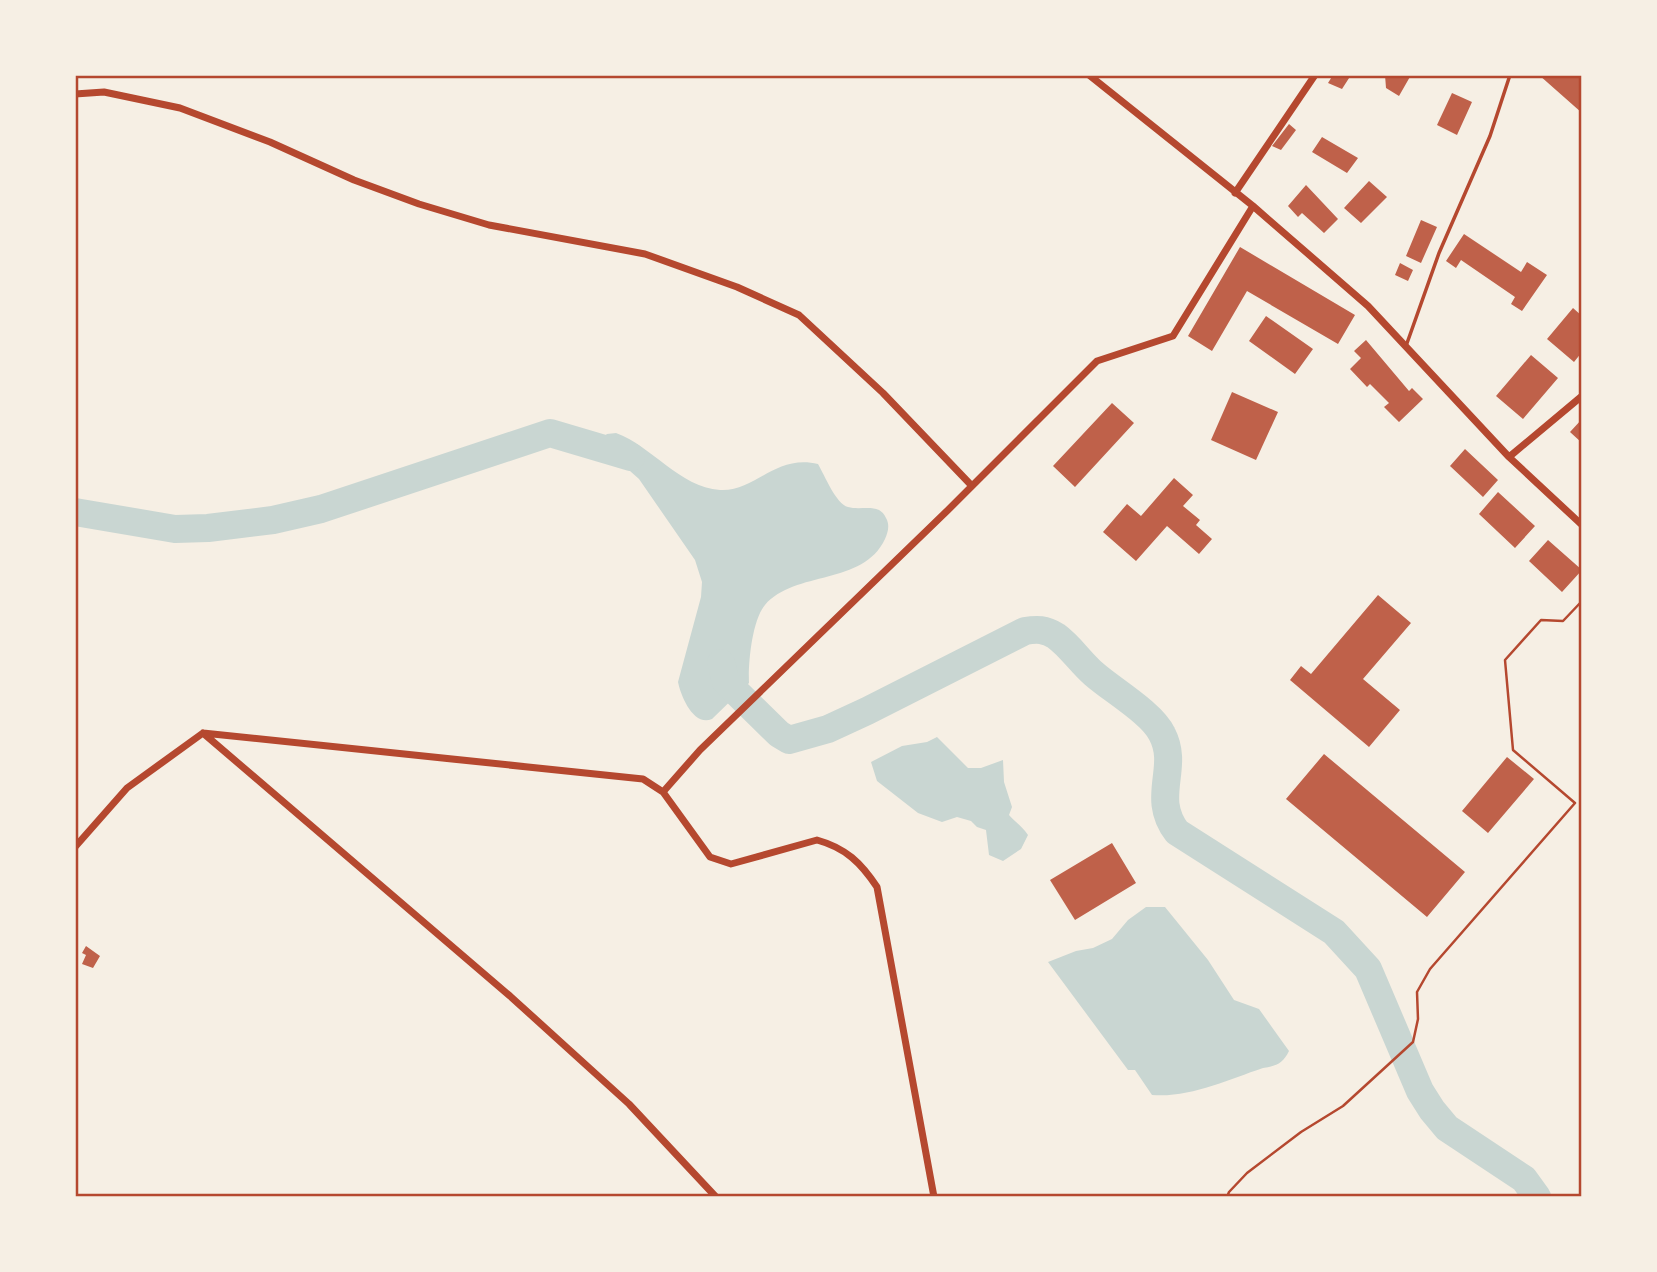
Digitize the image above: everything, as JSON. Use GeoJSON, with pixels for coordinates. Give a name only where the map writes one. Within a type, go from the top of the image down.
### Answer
{"type":"FeatureCollection","features":[{"type":"Feature","properties":{"kind":"street"},"geometry":{"type":"LineString","coordinates":[[1089,75],[1253,206],[1368,306],[1509,457],[1582,525]]}},
{"type":"Feature","properties":{"kind":"street"},"geometry":{"type":"LineString","coordinates":[[1235,193],[1315,75]]}},
{"type":"Feature","properties":{"kind":"street"},"geometry":{"type":"LineString","coordinates":[[75,94],[104,92],[180,108],[419,204],[489,225],[645,254],[737,287],[799,315],[883,394],[972,486]]}},
{"type":"Feature","properties":{"kind":"street"},"geometry":{"type":"LineString","coordinates":[[663,792],[700,750],[1097,361],[1173,336],[1253,206]]}},
{"type":"Feature","properties":{"kind":"street"},"geometry":{"type":"LineString","coordinates":[[1509,457],[1582,396]]}},
{"type":"Feature","properties":{"kind":"street"},"geometry":{"type":"LineString","coordinates":[[203,733],[520,1005],[629,1104],[716,1197]]}},
{"type":"Feature","properties":{"kind":"street"},"geometry":{"type":"LineString","coordinates":[[75,847],[127,788],[203,733],[643,779],[663,792],[710,858],[731,864],[817,840],[832,844],[860,863],[877,887],[934,1197]]}},
{"type":"Feature","properties":{"kind":"lane"},"geometry":{"type":"LineString","coordinates":[[1405,348],[1439,253],[1490,136],[1510,75]]}},
{"type":"Feature","properties":{"kind":"path"},"geometry":{"type":"LineString","coordinates":[[1227,1197],[1247,1173],[1301,1132],[1343,1106],[1413,1042],[1418,1019],[1417,992],[1430,969],[1575,803],[1513,750],[1505,660],[1541,620],[1563,621],[1582,601]]}},
{"type":"Feature","properties":{"kind":"shaded area"},"geometry":{"type":"Polygon","coordinates":[[[616,433],[642,447],[692,482],[720,490],[744,485],[789,464],[818,464],[835,495],[844,505],[879,510],[887,521],[885,539],[875,554],[861,564],[793,587],[778,594],[765,605],[754,631],[749,683],[712,719],[700,719],[694,715],[685,702],[678,682],[701,597],[702,582],[695,560],[639,479],[621,463],[596,450],[599,440],[607,434],[616,433]]]}},
{"type":"Feature","properties":{"kind":"shaded area"},"geometry":{"type":"Polygon","coordinates":[[[937,737],[968,768],[981,768],[1003,760],[1004,782],[1012,807],[1009,815],[1028,835],[1021,849],[1003,861],[989,855],[986,830],[957,817],[942,822],[918,813],[877,781],[871,762],[902,746],[927,742],[937,737]]]}},
{"type":"Feature","properties":{"kind":"shaded area"},"geometry":{"type":"Polygon","coordinates":[[[1146,907],[1165,907],[1208,960],[1234,1000],[1259,1009],[1289,1051],[1282,1061],[1208,1087],[1166,1095],[1152,1095],[1135,1070],[1128,1070],[1048,962],[1112,939],[1128,920],[1146,907]]]}},
{"type":"Feature","properties":{"kind":"building"},"geometry":{"type":"Polygon","coordinates":[[[1333,75],[1351,75],[1342,89],[1328,83],[1333,75]]]}},
{"type":"Feature","properties":{"kind":"building"},"geometry":{"type":"Polygon","coordinates":[[[1385,75],[1411,75],[1399,96],[1386,88],[1385,75]]]}},
{"type":"Feature","properties":{"kind":"building"},"geometry":{"type":"Polygon","coordinates":[[[1539,75],[1578,75],[1582,78],[1582,113],[1539,75]]]}},
{"type":"Feature","properties":{"kind":"building"},"geometry":{"type":"Polygon","coordinates":[[[1452,93],[1472,102],[1457,135],[1437,125],[1452,93]]]}},
{"type":"Feature","properties":{"kind":"building"},"geometry":{"type":"Polygon","coordinates":[[[1289,124],[1296,130],[1281,150],[1272,146],[1289,124]]]}},
{"type":"Feature","properties":{"kind":"building"},"geometry":{"type":"Polygon","coordinates":[[[1322,137],[1358,158],[1347,173],[1312,152],[1322,137]]]}},
{"type":"Feature","properties":{"kind":"building"},"geometry":{"type":"Polygon","coordinates":[[[1369,181],[1387,197],[1361,223],[1344,208],[1369,181]]]}},
{"type":"Feature","properties":{"kind":"building"},"geometry":{"type":"Polygon","coordinates":[[[1306,185],[1338,219],[1324,233],[1302,213],[1298,217],[1288,206],[1306,185]]]}},
{"type":"Feature","properties":{"kind":"building"},"geometry":{"type":"Polygon","coordinates":[[[1421,220],[1437,227],[1421,263],[1406,256],[1421,220]]]}},
{"type":"Feature","properties":{"kind":"building"},"geometry":{"type":"Polygon","coordinates":[[[1464,234],[1521,272],[1527,262],[1547,275],[1522,311],[1511,304],[1515,297],[1461,260],[1456,268],[1446,261],[1464,234]]]}},
{"type":"Feature","properties":{"kind":"building"},"geometry":{"type":"Polygon","coordinates":[[[1240,247],[1355,315],[1338,344],[1247,291],[1212,351],[1188,336],[1240,247]]]}},
{"type":"Feature","properties":{"kind":"building"},"geometry":{"type":"Polygon","coordinates":[[[1400,263],[1413,270],[1408,281],[1395,275],[1400,263]]]}},
{"type":"Feature","properties":{"kind":"building"},"geometry":{"type":"Polygon","coordinates":[[[1573,308],[1582,316],[1582,352],[1574,362],[1547,339],[1573,308]]]}},
{"type":"Feature","properties":{"kind":"building"},"geometry":{"type":"Polygon","coordinates":[[[1266,316],[1313,349],[1295,374],[1249,341],[1266,316]]]}},
{"type":"Feature","properties":{"kind":"building"},"geometry":{"type":"Polygon","coordinates":[[[1366,340],[1409,391],[1412,388],[1423,399],[1399,422],[1384,407],[1389,403],[1370,384],[1367,387],[1350,369],[1361,358],[1354,351],[1366,340]]]}},
{"type":"Feature","properties":{"kind":"building"},"geometry":{"type":"Polygon","coordinates":[[[1531,355],[1558,378],[1523,419],[1496,396],[1531,355]]]}},
{"type":"Feature","properties":{"kind":"building"},"geometry":{"type":"Polygon","coordinates":[[[1232,392],[1278,412],[1256,460],[1211,440],[1232,392]]]}},
{"type":"Feature","properties":{"kind":"building"},"geometry":{"type":"Polygon","coordinates":[[[1112,403],[1134,423],[1075,487],[1053,466],[1112,403]]]}},
{"type":"Feature","properties":{"kind":"building"},"geometry":{"type":"Polygon","coordinates":[[[1582,419],[1582,443],[1570,432],[1582,419]]]}},
{"type":"Feature","properties":{"kind":"building"},"geometry":{"type":"Polygon","coordinates":[[[1465,449],[1498,480],[1483,497],[1450,466],[1465,449]]]}},
{"type":"Feature","properties":{"kind":"building"},"geometry":{"type":"Polygon","coordinates":[[[1174,478],[1193,495],[1183,506],[1200,520],[1196,525],[1212,539],[1199,554],[1167,526],[1136,561],[1103,532],[1127,504],[1141,516],[1174,478]]]}},
{"type":"Feature","properties":{"kind":"building"},"geometry":{"type":"Polygon","coordinates":[[[1498,492],[1535,526],[1515,548],[1479,514],[1498,492]]]}},
{"type":"Feature","properties":{"kind":"building"},"geometry":{"type":"Polygon","coordinates":[[[1548,540],[1582,570],[1562,592],[1529,561],[1548,540]]]}},
{"type":"Feature","properties":{"kind":"building"},"geometry":{"type":"Polygon","coordinates":[[[1378,595],[1411,623],[1363,679],[1400,710],[1369,747],[1290,680],[1301,666],[1311,674],[1378,595]]]}},
{"type":"Feature","properties":{"kind":"building"},"geometry":{"type":"Polygon","coordinates":[[[1324,754],[1465,872],[1427,917],[1286,799],[1324,754]]]}},
{"type":"Feature","properties":{"kind":"building"},"geometry":{"type":"Polygon","coordinates":[[[1507,757],[1534,779],[1488,833],[1462,811],[1507,757]]]}},
{"type":"Feature","properties":{"kind":"building"},"geometry":{"type":"Polygon","coordinates":[[[1112,843],[1136,883],[1075,920],[1050,880],[1112,843]]]}},
{"type":"Feature","properties":{"kind":"building"},"geometry":{"type":"Polygon","coordinates":[[[86,946],[100,956],[93,968],[82,964],[86,955],[82,953],[86,946]]]}},
{"type":"Feature","properties":{"kind":"waterway"},"geometry":{"type":"LineString","coordinates":[[75,512],[175,529],[273,520],[321,509],[550,433],[631,457]]}},
{"type":"Feature","properties":{"kind":"waterway"},"geometry":{"type":"LineString","coordinates":[[721,663],[726,682],[779,734],[789,740],[828,729],[867,711],[1025,631],[1041,630],[1056,636],[1094,674],[1150,718],[1162,734],[1168,759],[1166,807],[1177,832],[1334,932],[1368,969],[1420,1091],[1432,1110],[1447,1128],[1524,1179],[1537,1197]]}}]}
